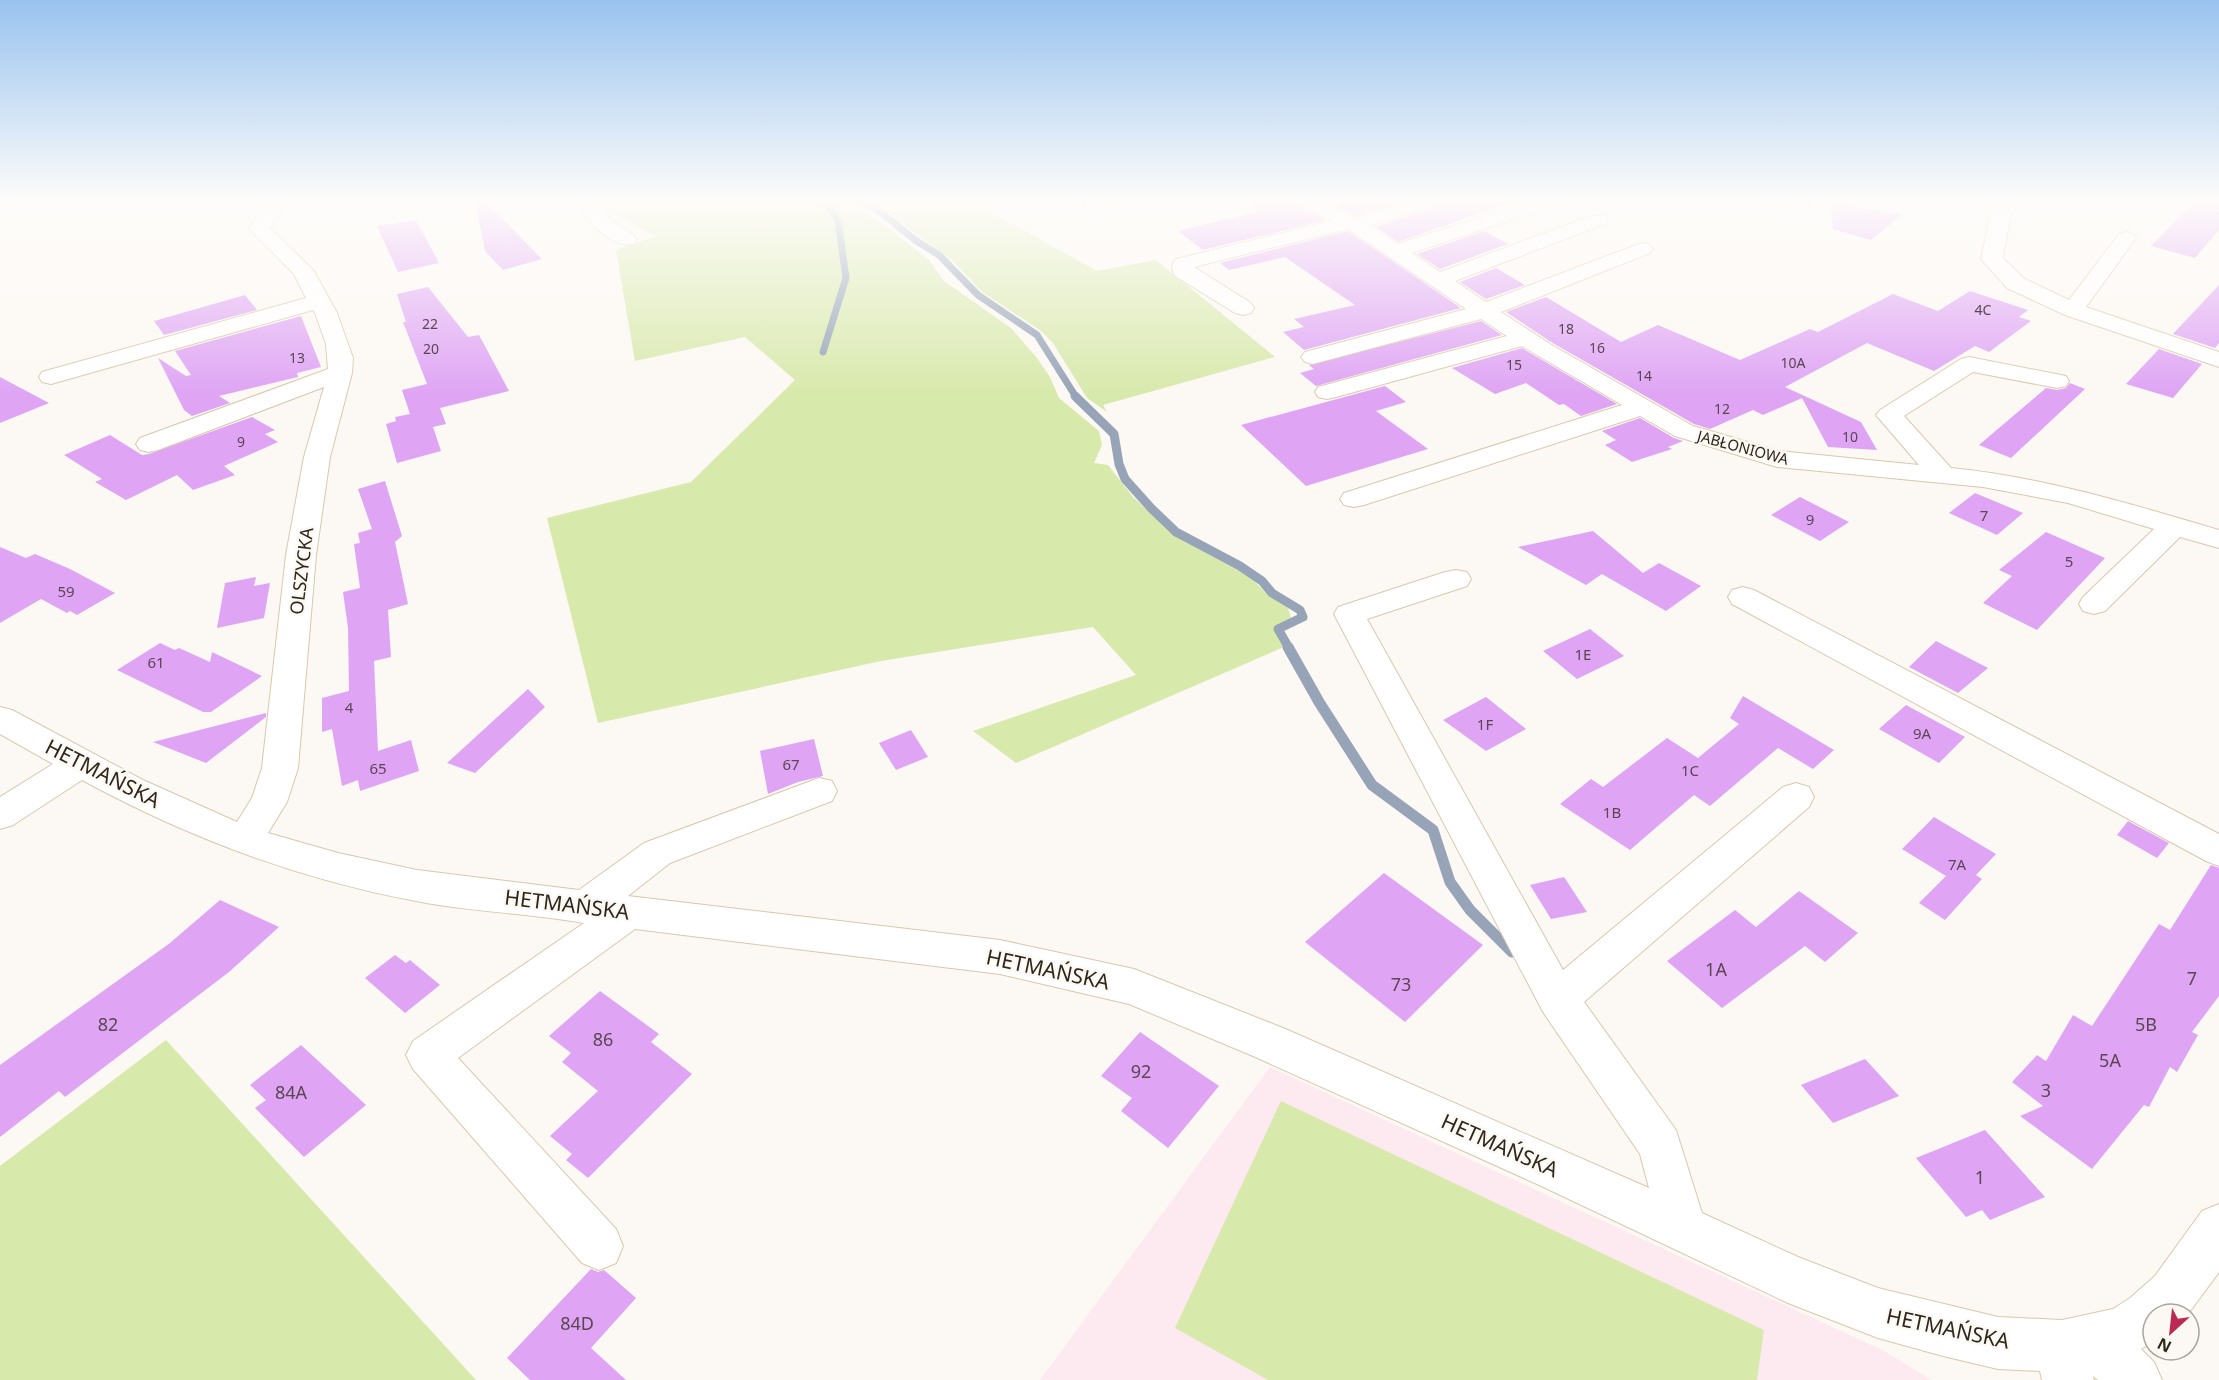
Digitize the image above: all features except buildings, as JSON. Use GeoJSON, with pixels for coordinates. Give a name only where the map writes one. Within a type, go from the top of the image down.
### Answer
{"type":"FeatureCollection","features":[{"type":"Feature","properties":{"kind":"street","name":"OLSZYCKA"},"geometry":{"type":"LineString","coordinates":[[245,839],[269,802],[280,768],[301,555],[316,457],[340,373],[338,344],[319,301],[303,271],[296,264]]}},
{"type":"Feature","properties":{"kind":"street"},"geometry":{"type":"LineString","coordinates":[[1183,264],[1183,271],[1243,308]]}},
{"type":"Feature","properties":{"kind":"street","name":"JABŁONIOWA"},"geometry":{"type":"LineString","coordinates":[[1415,264],[1525,338],[1684,431],[1777,459],[1983,479],[2072,496],[2219,539]]}},
{"type":"Feature","properties":{"kind":"street"},"geometry":{"type":"LineString","coordinates":[[1438,280],[1480,264]]}},
{"type":"Feature","properties":{"kind":"street"},"geometry":{"type":"LineString","coordinates":[[1313,357],[1484,311],[1603,264]]}},
{"type":"Feature","properties":{"kind":"street"},"geometry":{"type":"LineString","coordinates":[[1997,264],[2015,282],[2073,310],[2219,360]]}},
{"type":"Feature","properties":{"kind":"street"},"geometry":{"type":"LineString","coordinates":[[2073,310],[2107,264]]}},
{"type":"Feature","properties":{"kind":"street"},"geometry":{"type":"LineString","coordinates":[[51,377],[319,301]]}},
{"type":"Feature","properties":{"kind":"street"},"geometry":{"type":"LineString","coordinates":[[1327,392],[1525,338]]}},
{"type":"Feature","properties":{"kind":"street"},"geometry":{"type":"LineString","coordinates":[[1943,475],[1890,415],[1969,364],[2057,381]]}},
{"type":"Feature","properties":{"kind":"street"},"geometry":{"type":"LineString","coordinates":[[149,444],[340,373]]}},
{"type":"Feature","properties":{"kind":"street"},"geometry":{"type":"LineString","coordinates":[[1354,499],[1642,407]]}},
{"type":"Feature","properties":{"kind":"street"},"geometry":{"type":"LineString","coordinates":[[2094,604],[2174,526]]}},
{"type":"Feature","properties":{"kind":"street"},"geometry":{"type":"LineString","coordinates":[[1456,579],[1349,614],[1558,999],[1660,1145],[1683,1229]]}},
{"type":"Feature","properties":{"kind":"street"},"geometry":{"type":"LineString","coordinates":[[1743,597],[2219,850]]}},
{"type":"Feature","properties":{"kind":"street","name":"HETMAŃSKA"},"geometry":{"type":"LineString","coordinates":[[0,719],[178,812],[245,839],[341,870],[417,886],[1000,957],[1134,987],[1279,1046],[1553,1168],[1788,1278],[1878,1313],[1943,1331],[2074,1356],[2122,1332],[2148,1316],[2165,1301],[2198,1261],[2219,1228]]}},
{"type":"Feature","properties":{"kind":"street"},"geometry":{"type":"LineString","coordinates":[[0,815],[82,763]]}},
{"type":"Feature","properties":{"kind":"street"},"geometry":{"type":"LineString","coordinates":[[585,907],[657,853],[819,791]]}},
{"type":"Feature","properties":{"kind":"street"},"geometry":{"type":"LineString","coordinates":[[1558,999],[1796,797]]}},
{"type":"Feature","properties":{"kind":"street"},"geometry":{"type":"LineString","coordinates":[[599,1246],[428,1055],[629,912]]}},
{"type":"Feature","properties":{"kind":"street"},"geometry":{"type":"LineString","coordinates":[[2074,1356],[2136,1380]]}},
{"type":"Feature","properties":{"kind":"shaded area"},"geometry":{"type":"Polygon","coordinates":[[[1270,1067],[1884,1351],[1931,1380],[1040,1380],[1270,1067]]]}},
{"type":"Feature","properties":{"kind":"green space"},"geometry":{"type":"Polygon","coordinates":[[[618,264],[932,264],[944,281],[1011,328],[1037,358],[1050,377],[1059,398],[1099,431],[1102,445],[1094,463],[1108,465],[1133,497],[1167,529],[1185,542],[1249,576],[1267,594],[1288,608],[1291,618],[1274,628],[1284,647],[1016,763],[973,731],[1136,675],[1093,627],[881,661],[598,723],[547,518],[691,482],[795,380],[745,337],[635,361],[618,264]]]}},
{"type":"Feature","properties":{"kind":"green space"},"geometry":{"type":"Polygon","coordinates":[[[956,264],[1085,264],[1097,271],[1132,264],[1161,264],[1275,357],[1103,405],[1107,412],[1087,398],[1053,343],[1041,331],[981,291],[956,264]]]}},
{"type":"Feature","properties":{"kind":"green space"},"geometry":{"type":"Polygon","coordinates":[[[166,1040],[476,1380],[0,1380],[0,1166],[166,1040]]]}},
{"type":"Feature","properties":{"kind":"green space"},"geometry":{"type":"Polygon","coordinates":[[[1281,1101],[1764,1330],[1757,1380],[1268,1380],[1175,1328],[1281,1101]]]}},
{"type":"Feature","properties":{"kind":"waterway"},"geometry":{"type":"LineString","coordinates":[[823,352],[846,278],[844,264]]}},
{"type":"Feature","properties":{"kind":"waterway"},"geometry":{"type":"LineString","coordinates":[[948,264],[978,295],[1037,335],[1076,397]]}},
{"type":"Feature","properties":{"kind":"waterway"},"geometry":{"type":"LineString","coordinates":[[1076,397],[1114,434],[1119,464],[1125,479],[1176,532],[1240,566],[1262,581],[1272,593],[1300,610],[1303,617],[1278,629],[1289,648]]}},
{"type":"Feature","properties":{"kind":"waterway"},"geometry":{"type":"LineString","coordinates":[[1288,647],[1319,702],[1372,785],[1433,830],[1450,882],[1470,910],[1512,952]]}}]}
